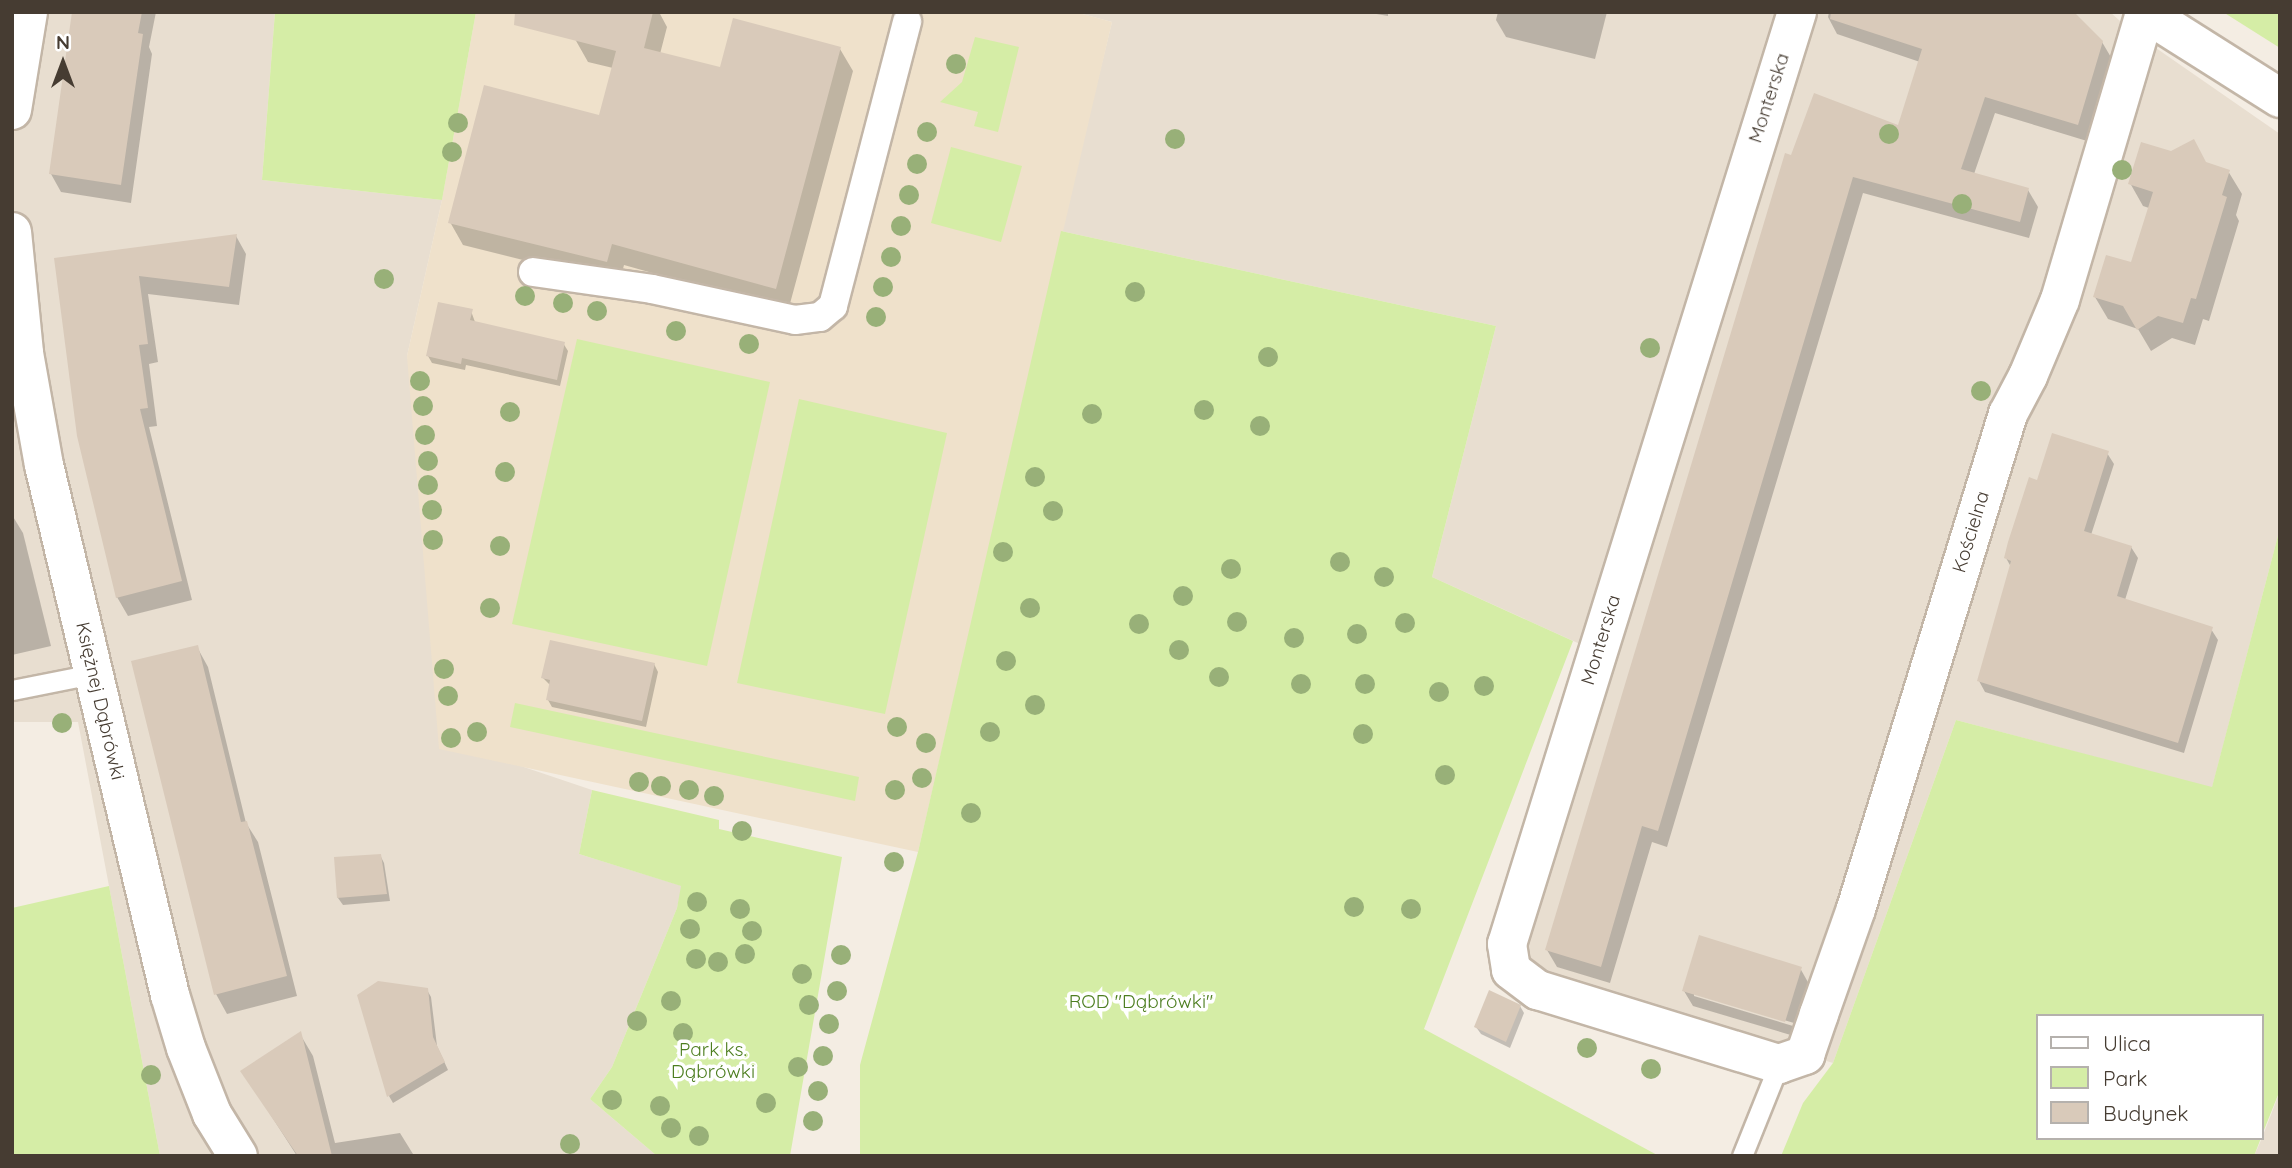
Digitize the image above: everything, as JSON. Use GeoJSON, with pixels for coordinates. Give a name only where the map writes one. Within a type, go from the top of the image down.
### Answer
{"type":"FeatureCollection","features":[{"type":"Feature","properties":{"kind":"street"},"geometry":{"type":"LineString","coordinates":[[12,110],[28,12]]}},
{"type":"Feature","properties":{"kind":"street","name":"Monterska"},"geometry":{"type":"LineString","coordinates":[[1792,1059],[1538,989],[1511,970],[1507,944],[1797,12]]}},
{"type":"Feature","properties":{"kind":"street","name":"Kościelna"},"geometry":{"type":"LineString","coordinates":[[1792,1059],[1856,909],[2008,414],[2060,300],[2144,12],[2280,98]]}},
{"type":"Feature","properties":{"kind":"street"},"geometry":{"type":"LineString","coordinates":[[533,272],[652,289],[795,320],[820,317],[833,306],[907,21]]}},
{"type":"Feature","properties":{"kind":"street","name":"Księżnej Dąbrówki"},"geometry":{"type":"LineString","coordinates":[[12,232],[24,353],[39,440],[170,995],[186,1048],[212,1114],[238,1156]]}},
{"type":"Feature","properties":{"kind":"lane"},"geometry":{"type":"LineString","coordinates":[[12,690],[93,674]]}},
{"type":"Feature","properties":{"kind":"lane"},"geometry":{"type":"LineString","coordinates":[[1742,1156],[1792,1059]]}},
{"type":"Feature","properties":{"kind":"shaded area"},"geometry":{"type":"Polygon","coordinates":[[[12,12],[275,12],[262,180],[442,200],[407,356],[512,763],[592,790],[579,854],[682,886],[677,908],[612,1067],[590,1099],[657,1156],[160,1156],[78,722],[12,722],[12,12]]]}},
{"type":"Feature","properties":{"kind":"shaded area"},"geometry":{"type":"Polygon","coordinates":[[[476,12],[1075,12],[1112,22],[918,852],[439,749],[407,356],[442,200],[476,12]]]}},
{"type":"Feature","properties":{"kind":"shaded area"},"geometry":{"type":"Polygon","coordinates":[[[1075,12],[2110,12],[2130,30],[2280,134],[2280,528],[2212,788],[1956,720],[1833,1063],[1554,976],[1524,956],[1611,658],[1432,577],[1496,326],[1061,231],[1112,22],[1075,12]]]}},
{"type":"Feature","properties":{"kind":"shaded area"},"geometry":{"type":"Polygon","coordinates":[[[2280,1091],[2280,1156],[2254,1156],[2261,1140],[2264,1140],[2264,1133],[2280,1091]]]}},
{"type":"Feature","properties":{"kind":"green space"},"geometry":{"type":"Polygon","coordinates":[[[275,12],[476,12],[442,200],[262,180],[275,12]]]}},
{"type":"Feature","properties":{"kind":"green space"},"geometry":{"type":"Polygon","coordinates":[[[2223,12],[2280,12],[2280,48],[2223,12]]]}},
{"type":"Feature","properties":{"kind":"green space"},"geometry":{"type":"Polygon","coordinates":[[[975,37],[1019,47],[998,132],[974,126],[978,112],[940,102],[962,82],[975,37]]]}},
{"type":"Feature","properties":{"kind":"green space"},"geometry":{"type":"Polygon","coordinates":[[[951,147],[1022,166],[1001,242],[931,223],[951,147]]]}},
{"type":"Feature","properties":{"kind":"green space","name":"ROD \"Dąbrówki\""},"geometry":{"type":"Polygon","coordinates":[[[1061,231],[1496,326],[1432,577],[1573,641],[1424,1029],[1659,1156],[860,1156],[860,1065],[918,852],[1061,231]]]}},
{"type":"Feature","properties":{"kind":"green space"},"geometry":{"type":"Polygon","coordinates":[[[577,339],[770,382],[707,666],[512,624],[577,339]]]}},
{"type":"Feature","properties":{"kind":"green space"},"geometry":{"type":"Polygon","coordinates":[[[799,399],[947,433],[885,714],[737,683],[799,399]]]}},
{"type":"Feature","properties":{"kind":"green space"},"geometry":{"type":"Polygon","coordinates":[[[2280,528],[2280,1090],[2264,1130],[2264,1014],[2036,1014],[2036,1140],[2260,1140],[2254,1156],[1781,1156],[1803,1103],[1833,1063],[1956,720],[2212,787],[2280,528]]]}},
{"type":"Feature","properties":{"kind":"green space"},"geometry":{"type":"Polygon","coordinates":[[[515,703],[859,777],[855,801],[510,727],[515,703]]]}},
{"type":"Feature","properties":{"kind":"green space","name":"Park ks. Dąbrówki"},"geometry":{"type":"Polygon","coordinates":[[[592,790],[719,820],[719,829],[842,857],[790,1156],[657,1156],[590,1099],[612,1067],[677,908],[681,886],[579,854],[592,790]]]}},
{"type":"Feature","properties":{"kind":"green space"},"geometry":{"type":"Polygon","coordinates":[[[109,886],[160,1156],[12,1156],[12,908],[109,886]]]}},
{"type":"Feature","properties":{"kind":"building"},"geometry":{"type":"Polygon","coordinates":[[[72,12],[142,12],[138,33],[143,34],[121,185],[49,174],[72,12]]]}},
{"type":"Feature","properties":{"kind":"building"},"geometry":{"type":"Polygon","coordinates":[[[515,12],[653,12],[644,48],[720,67],[733,18],[841,47],[776,289],[612,244],[607,262],[448,223],[484,85],[599,115],[616,51],[514,25],[515,12]]]}},
{"type":"Feature","properties":{"kind":"building"},"geometry":{"type":"Polygon","coordinates":[[[1831,12],[2074,12],[2103,41],[2078,125],[1985,97],[1961,169],[2029,188],[2020,222],[1853,177],[1658,831],[1642,826],[1601,967],[1545,950],[1785,153],[1791,155],[1814,93],[1898,125],[1922,49],[1830,19],[1831,12]]]}},
{"type":"Feature","properties":{"kind":"building"},"geometry":{"type":"Polygon","coordinates":[[[2194,139],[2206,162],[2230,170],[2222,195],[2227,197],[2196,299],[2191,298],[2183,323],[2158,316],[2137,330],[2123,306],[2093,297],[2106,255],[2131,262],[2153,192],[2128,184],[2141,142],[2171,151],[2194,139]]]}},
{"type":"Feature","properties":{"kind":"building"},"geometry":{"type":"Polygon","coordinates":[[[237,234],[229,287],[139,276],[148,344],[139,345],[148,408],[140,409],[182,581],[116,598],[77,436],[54,258],[237,234]]]}},
{"type":"Feature","properties":{"kind":"building"},"geometry":{"type":"Polygon","coordinates":[[[438,302],[473,309],[470,320],[565,342],[557,380],[462,358],[461,364],[426,356],[438,302]]]}},
{"type":"Feature","properties":{"kind":"building"},"geometry":{"type":"Polygon","coordinates":[[[2052,433],[2109,451],[2084,531],[2132,546],[2117,596],[2213,627],[2178,743],[1977,681],[2011,561],[2004,558],[2008,542],[2029,477],[2037,480],[2052,433]]]}},
{"type":"Feature","properties":{"kind":"building"},"geometry":{"type":"Polygon","coordinates":[[[550,640],[655,663],[642,721],[546,700],[550,680],[541,678],[550,640]]]}},
{"type":"Feature","properties":{"kind":"building"},"geometry":{"type":"Polygon","coordinates":[[[198,645],[241,822],[247,821],[287,976],[214,995],[131,661],[198,645]]]}},
{"type":"Feature","properties":{"kind":"building"},"geometry":{"type":"Polygon","coordinates":[[[381,854],[387,894],[337,898],[334,857],[381,854]]]}},
{"type":"Feature","properties":{"kind":"building"},"geometry":{"type":"Polygon","coordinates":[[[1699,935],[1802,967],[1785,1022],[1682,991],[1699,935]]]}},
{"type":"Feature","properties":{"kind":"building"},"geometry":{"type":"Polygon","coordinates":[[[378,981],[428,988],[433,1037],[445,1062],[387,1097],[357,995],[378,981]]]}},
{"type":"Feature","properties":{"kind":"building"},"geometry":{"type":"Polygon","coordinates":[[[1489,990],[1521,1005],[1506,1042],[1474,1027],[1489,990]]]}},
{"type":"Feature","properties":{"kind":"building"},"geometry":{"type":"Polygon","coordinates":[[[301,1031],[332,1156],[298,1156],[240,1071],[301,1031]]]}}]}
